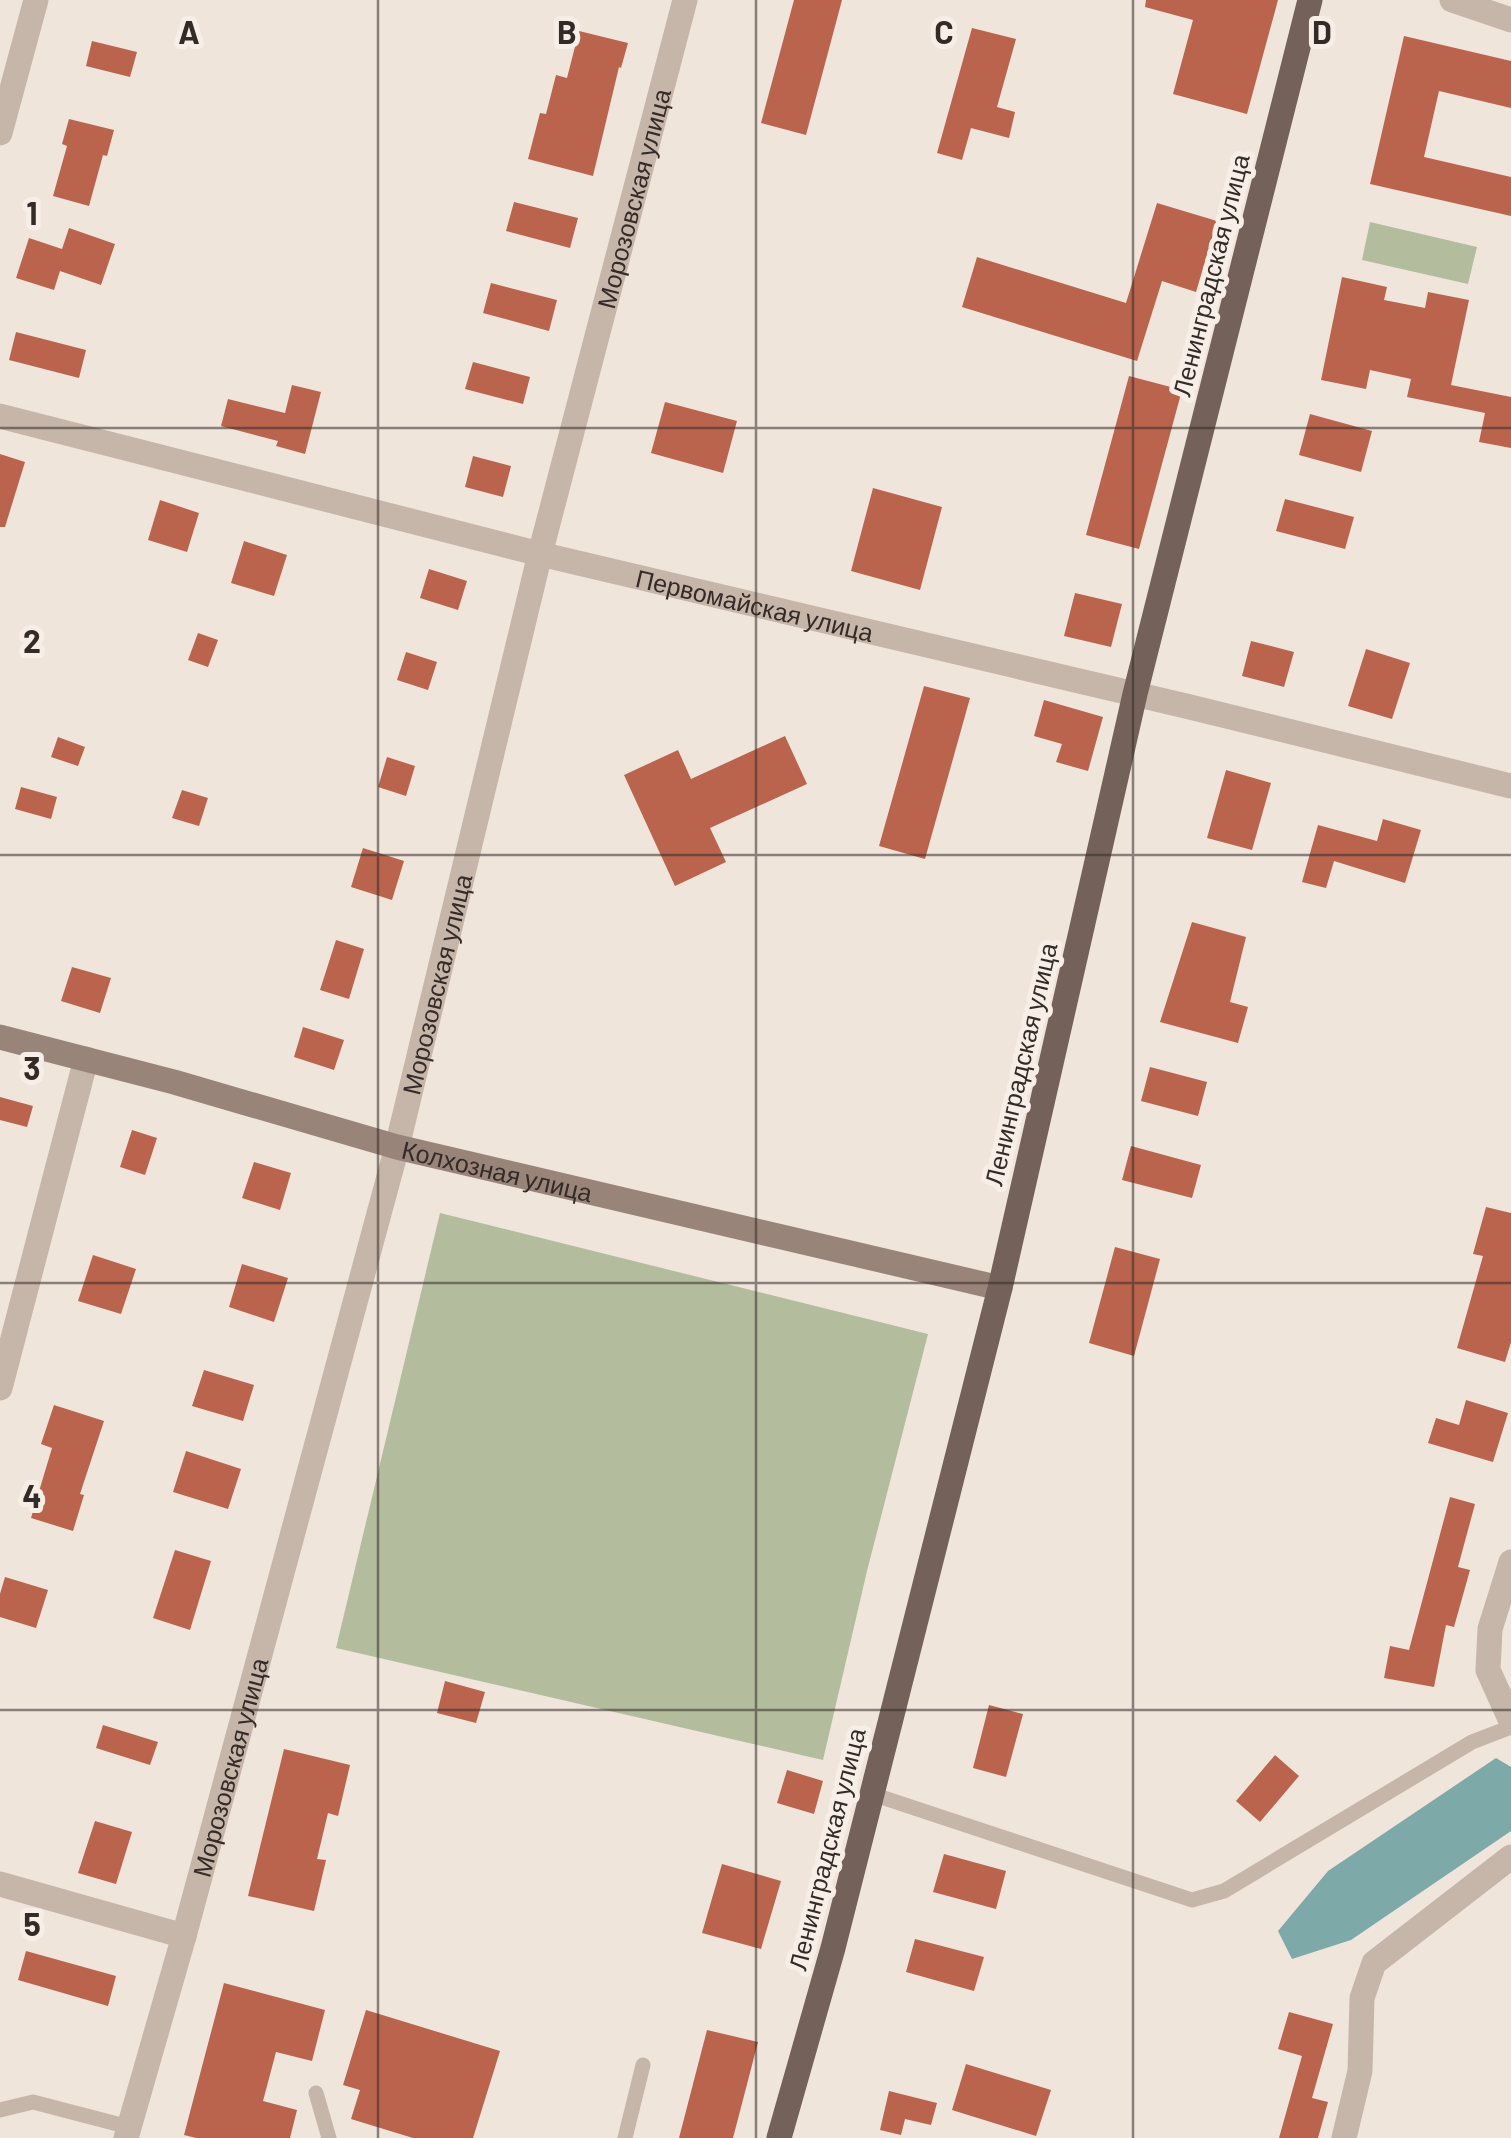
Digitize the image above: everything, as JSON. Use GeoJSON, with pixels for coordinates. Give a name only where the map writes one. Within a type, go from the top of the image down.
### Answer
{"type":"FeatureCollection","features":[{"type":"Feature","properties":{"kind":"main road","name":"Ленинградская улица"},"geometry":{"type":"LineString","coordinates":[[779,2138],[833,1948],[1000,1288],[1134,694],[1310,0]]}},
{"type":"Feature","properties":{"kind":"main road","name":"Колхозная улица"},"geometry":{"type":"LineString","coordinates":[[0,1037],[398,1147],[1000,1288]]}},
{"type":"Feature","properties":{"kind":"street"},"geometry":{"type":"LineString","coordinates":[[0,133],[36,0]]}},
{"type":"Feature","properties":{"kind":"street","name":"Морозовская улица"},"geometry":{"type":"LineString","coordinates":[[128,2132],[398,1147],[540,554],[685,0]]}},
{"type":"Feature","properties":{"kind":"street"},"geometry":{"type":"LineString","coordinates":[[1452,0],[1511,20]]}},
{"type":"Feature","properties":{"kind":"street","name":"Первомайская улица"},"geometry":{"type":"LineString","coordinates":[[0,416],[540,554],[1511,786]]}},
{"type":"Feature","properties":{"kind":"street"},"geometry":{"type":"LineString","coordinates":[[0,1388],[86,1060]]}},
{"type":"Feature","properties":{"kind":"street"},"geometry":{"type":"LineString","coordinates":[[1511,1562],[1490,1629],[1488,1670],[1511,1724]]}},
{"type":"Feature","properties":{"kind":"street"},"geometry":{"type":"LineString","coordinates":[[1344,2138],[1360,2071],[1362,1998],[1374,1964],[1511,1857]]}},
{"type":"Feature","properties":{"kind":"street"},"geometry":{"type":"LineString","coordinates":[[0,1884],[184,1936]]}},
{"type":"Feature","properties":{"kind":"lane"},"geometry":{"type":"LineString","coordinates":[[872,1794],[1192,1900],[1224,1890],[1472,1742],[1511,1724]]}},
{"type":"Feature","properties":{"kind":"lane"},"geometry":{"type":"LineString","coordinates":[[625,2138],[643,2064]]}},
{"type":"Feature","properties":{"kind":"lane"},"geometry":{"type":"LineString","coordinates":[[316,2093],[329,2138]]}},
{"type":"Feature","properties":{"kind":"lane"},"geometry":{"type":"LineString","coordinates":[[0,2110],[33,2102],[128,2132]]}},
{"type":"Feature","properties":{"kind":"green space"},"geometry":{"type":"Polygon","coordinates":[[[1370,222],[1477,247],[1468,284],[1362,260],[1370,222]]]}},
{"type":"Feature","properties":{"kind":"green space"},"geometry":{"type":"Polygon","coordinates":[[[440,1213],[928,1334],[823,1760],[336,1648],[440,1213]]]}},
{"type":"Feature","properties":{"kind":"water"},"geometry":{"type":"Polygon","coordinates":[[[1496,1758],[1511,1767],[1511,1831],[1351,1940],[1292,1959],[1278,1931],[1328,1871],[1496,1758]]]}},
{"type":"Feature","properties":{"kind":"building"},"geometry":{"type":"Polygon","coordinates":[[[794,0],[842,0],[806,135],[761,123],[794,0]]]}},
{"type":"Feature","properties":{"kind":"building"},"geometry":{"type":"Polygon","coordinates":[[[1146,0],[1278,0],[1247,114],[1173,94],[1193,20],[1145,7],[1146,0]]]}},
{"type":"Feature","properties":{"kind":"building"},"geometry":{"type":"Polygon","coordinates":[[[972,28],[1016,39],[997,107],[1015,112],[1009,138],[971,128],[962,160],[937,153],[972,28]]]}},
{"type":"Feature","properties":{"kind":"building"},"geometry":{"type":"Polygon","coordinates":[[[579,31],[628,43],[593,176],[528,159],[540,113],[546,114],[556,75],[567,78],[579,31]]]}},
{"type":"Feature","properties":{"kind":"building"},"geometry":{"type":"Polygon","coordinates":[[[1404,36],[1511,61],[1511,108],[1439,91],[1424,157],[1511,177],[1511,216],[1370,184],[1404,36]]]}},
{"type":"Feature","properties":{"kind":"building"},"geometry":{"type":"Polygon","coordinates":[[[92,41],[137,52],[130,77],[86,66],[92,41]]]}},
{"type":"Feature","properties":{"kind":"building"},"geometry":{"type":"Polygon","coordinates":[[[69,119],[114,130],[89,206],[53,196],[67,146],[62,144],[69,119]]]}},
{"type":"Feature","properties":{"kind":"building"},"geometry":{"type":"Polygon","coordinates":[[[514,202],[578,218],[570,248],[506,231],[514,202]]]}},
{"type":"Feature","properties":{"kind":"building"},"geometry":{"type":"Polygon","coordinates":[[[1157,203],[1217,221],[1196,292],[1162,281],[1137,361],[962,307],[977,257],[1126,303],[1157,203]]]}},
{"type":"Feature","properties":{"kind":"building"},"geometry":{"type":"Polygon","coordinates":[[[69,228],[115,244],[101,285],[60,271],[54,290],[16,278],[29,238],[62,249],[69,228]]]}},
{"type":"Feature","properties":{"kind":"building"},"geometry":{"type":"Polygon","coordinates":[[[1342,277],[1387,287],[1384,300],[1425,308],[1428,292],[1469,300],[1451,385],[1511,397],[1511,448],[1479,442],[1485,413],[1407,397],[1411,379],[1370,370],[1366,389],[1321,380],[1342,277]]]}},
{"type":"Feature","properties":{"kind":"building"},"geometry":{"type":"Polygon","coordinates":[[[491,283],[557,300],[549,331],[483,313],[491,283]]]}},
{"type":"Feature","properties":{"kind":"building"},"geometry":{"type":"Polygon","coordinates":[[[16,332],[86,350],[79,378],[9,360],[16,332]]]}},
{"type":"Feature","properties":{"kind":"building"},"geometry":{"type":"Polygon","coordinates":[[[473,362],[530,377],[523,404],[465,389],[473,362]]]}},
{"type":"Feature","properties":{"kind":"building"},"geometry":{"type":"Polygon","coordinates":[[[1129,376],[1182,390],[1139,549],[1086,535],[1129,376]]]}},
{"type":"Feature","properties":{"kind":"building"},"geometry":{"type":"Polygon","coordinates":[[[292,385],[321,392],[305,454],[276,446],[278,441],[221,426],[228,399],[285,413],[292,385]]]}},
{"type":"Feature","properties":{"kind":"building"},"geometry":{"type":"Polygon","coordinates":[[[665,402],[737,421],[723,473],[651,453],[665,402]]]}},
{"type":"Feature","properties":{"kind":"building"},"geometry":{"type":"Polygon","coordinates":[[[1310,414],[1372,431],[1361,472],[1299,455],[1310,414]]]}},
{"type":"Feature","properties":{"kind":"building"},"geometry":{"type":"Polygon","coordinates":[[[0,454],[25,462],[5,527],[0,527],[0,454]]]}},
{"type":"Feature","properties":{"kind":"building"},"geometry":{"type":"Polygon","coordinates":[[[473,456],[511,466],[503,497],[465,487],[473,456]]]}},
{"type":"Feature","properties":{"kind":"building"},"geometry":{"type":"Polygon","coordinates":[[[873,488],[942,507],[920,590],[851,571],[873,488]]]}},
{"type":"Feature","properties":{"kind":"building"},"geometry":{"type":"Polygon","coordinates":[[[1285,499],[1354,517],[1345,549],[1276,531],[1285,499]]]}},
{"type":"Feature","properties":{"kind":"building"},"geometry":{"type":"Polygon","coordinates":[[[160,500],[199,513],[187,552],[148,540],[160,500]]]}},
{"type":"Feature","properties":{"kind":"building"},"geometry":{"type":"Polygon","coordinates":[[[244,541],[287,555],[274,596],[231,583],[244,541]]]}},
{"type":"Feature","properties":{"kind":"building"},"geometry":{"type":"Polygon","coordinates":[[[429,569],[467,581],[458,610],[420,598],[429,569]]]}},
{"type":"Feature","properties":{"kind":"building"},"geometry":{"type":"Polygon","coordinates":[[[1075,593],[1122,604],[1111,647],[1064,636],[1075,593]]]}},
{"type":"Feature","properties":{"kind":"building"},"geometry":{"type":"Polygon","coordinates":[[[198,633],[218,640],[208,667],[188,660],[198,633]]]}},
{"type":"Feature","properties":{"kind":"building"},"geometry":{"type":"Polygon","coordinates":[[[1251,641],[1294,652],[1284,687],[1242,676],[1251,641]]]}},
{"type":"Feature","properties":{"kind":"building"},"geometry":{"type":"Polygon","coordinates":[[[1366,649],[1410,663],[1392,719],[1348,706],[1366,649]]]}},
{"type":"Feature","properties":{"kind":"building"},"geometry":{"type":"Polygon","coordinates":[[[406,652],[437,662],[428,690],[397,680],[406,652]]]}},
{"type":"Feature","properties":{"kind":"building"},"geometry":{"type":"Polygon","coordinates":[[[924,686],[970,698],[925,859],[879,846],[924,686]]]}},
{"type":"Feature","properties":{"kind":"building"},"geometry":{"type":"Polygon","coordinates":[[[1044,700],[1103,717],[1088,771],[1056,762],[1062,744],[1034,736],[1044,700]]]}},
{"type":"Feature","properties":{"kind":"building"},"geometry":{"type":"Polygon","coordinates":[[[785,736],[807,784],[710,828],[726,862],[675,886],[624,775],[678,750],[691,779],[785,736]]]}},
{"type":"Feature","properties":{"kind":"building"},"geometry":{"type":"Polygon","coordinates":[[[58,737],[85,747],[78,766],[51,757],[58,737]]]}},
{"type":"Feature","properties":{"kind":"building"},"geometry":{"type":"Polygon","coordinates":[[[387,757],[415,766],[406,796],[378,787],[387,757]]]}},
{"type":"Feature","properties":{"kind":"building"},"geometry":{"type":"Polygon","coordinates":[[[1226,770],[1271,783],[1252,850],[1207,838],[1226,770]]]}},
{"type":"Feature","properties":{"kind":"building"},"geometry":{"type":"Polygon","coordinates":[[[21,787],[57,797],[51,819],[15,809],[21,787]]]}},
{"type":"Feature","properties":{"kind":"building"},"geometry":{"type":"Polygon","coordinates":[[[182,790],[208,798],[199,826],[172,818],[182,790]]]}},
{"type":"Feature","properties":{"kind":"building"},"geometry":{"type":"Polygon","coordinates":[[[1383,819],[1421,830],[1405,883],[1334,861],[1326,888],[1302,882],[1318,825],[1377,841],[1383,819]]]}},
{"type":"Feature","properties":{"kind":"building"},"geometry":{"type":"Polygon","coordinates":[[[363,848],[404,861],[392,900],[351,887],[363,848]]]}},
{"type":"Feature","properties":{"kind":"building"},"geometry":{"type":"Polygon","coordinates":[[[1192,922],[1246,937],[1230,1002],[1248,1007],[1238,1043],[1160,1022],[1192,922]]]}},
{"type":"Feature","properties":{"kind":"building"},"geometry":{"type":"Polygon","coordinates":[[[336,940],[364,949],[349,999],[320,990],[336,940]]]}},
{"type":"Feature","properties":{"kind":"building"},"geometry":{"type":"Polygon","coordinates":[[[72,967],[111,978],[100,1013],[61,1001],[72,967]]]}},
{"type":"Feature","properties":{"kind":"building"},"geometry":{"type":"Polygon","coordinates":[[[303,1027],[344,1040],[334,1070],[294,1057],[303,1027]]]}},
{"type":"Feature","properties":{"kind":"building"},"geometry":{"type":"Polygon","coordinates":[[[1150,1067],[1207,1082],[1198,1116],[1141,1101],[1150,1067]]]}},
{"type":"Feature","properties":{"kind":"building"},"geometry":{"type":"Polygon","coordinates":[[[0,1097],[33,1106],[27,1127],[0,1120],[0,1097]]]}},
{"type":"Feature","properties":{"kind":"building"},"geometry":{"type":"Polygon","coordinates":[[[132,1130],[157,1138],[145,1175],[120,1167],[132,1130]]]}},
{"type":"Feature","properties":{"kind":"building"},"geometry":{"type":"Polygon","coordinates":[[[1131,1146],[1201,1165],[1192,1198],[1122,1180],[1131,1146]]]}},
{"type":"Feature","properties":{"kind":"building"},"geometry":{"type":"Polygon","coordinates":[[[254,1162],[291,1173],[280,1210],[242,1198],[254,1162]]]}},
{"type":"Feature","properties":{"kind":"building"},"geometry":{"type":"Polygon","coordinates":[[[1486,1207],[1511,1213],[1511,1342],[1505,1362],[1457,1348],[1483,1256],[1473,1254],[1486,1207]]]}},
{"type":"Feature","properties":{"kind":"building"},"geometry":{"type":"Polygon","coordinates":[[[1115,1247],[1160,1259],[1134,1356],[1089,1343],[1115,1247]]]}},
{"type":"Feature","properties":{"kind":"building"},"geometry":{"type":"Polygon","coordinates":[[[93,1255],[136,1269],[121,1314],[78,1301],[93,1255]]]}},
{"type":"Feature","properties":{"kind":"building"},"geometry":{"type":"Polygon","coordinates":[[[242,1264],[288,1278],[274,1322],[229,1307],[242,1264]]]}},
{"type":"Feature","properties":{"kind":"building"},"geometry":{"type":"Polygon","coordinates":[[[204,1370],[254,1385],[243,1421],[192,1406],[204,1370]]]}},
{"type":"Feature","properties":{"kind":"building"},"geometry":{"type":"Polygon","coordinates":[[[1466,1400],[1508,1413],[1493,1462],[1428,1443],[1436,1418],[1459,1425],[1466,1400]]]}},
{"type":"Feature","properties":{"kind":"building"},"geometry":{"type":"Polygon","coordinates":[[[54,1405],[104,1421],[80,1494],[84,1495],[73,1531],[31,1518],[52,1448],[41,1444],[54,1405]]]}},
{"type":"Feature","properties":{"kind":"building"},"geometry":{"type":"Polygon","coordinates":[[[186,1451],[241,1469],[228,1509],[173,1492],[186,1451]]]}},
{"type":"Feature","properties":{"kind":"building"},"geometry":{"type":"Polygon","coordinates":[[[1450,1497],[1475,1504],[1458,1567],[1470,1570],[1454,1627],[1446,1625],[1434,1687],[1384,1678],[1390,1646],[1409,1650],[1450,1497]]]}},
{"type":"Feature","properties":{"kind":"building"},"geometry":{"type":"Polygon","coordinates":[[[175,1550],[211,1561],[190,1630],[153,1618],[175,1550]]]}},
{"type":"Feature","properties":{"kind":"building"},"geometry":{"type":"Polygon","coordinates":[[[5,1577],[48,1590],[36,1628],[0,1617],[5,1577]]]}},
{"type":"Feature","properties":{"kind":"building"},"geometry":{"type":"Polygon","coordinates":[[[445,1681],[485,1692],[476,1723],[437,1713],[445,1681]]]}},
{"type":"Feature","properties":{"kind":"building"},"geometry":{"type":"Polygon","coordinates":[[[989,1705],[1023,1714],[1006,1777],[973,1768],[989,1705]]]}},
{"type":"Feature","properties":{"kind":"building"},"geometry":{"type":"Polygon","coordinates":[[[103,1725],[158,1742],[150,1765],[96,1748],[103,1725]]]}},
{"type":"Feature","properties":{"kind":"building"},"geometry":{"type":"Polygon","coordinates":[[[284,1749],[350,1765],[338,1816],[328,1813],[317,1859],[326,1860],[314,1911],[248,1896],[284,1749]]]}},
{"type":"Feature","properties":{"kind":"building"},"geometry":{"type":"Polygon","coordinates":[[[1275,1755],[1299,1776],[1260,1822],[1236,1801],[1275,1755]]]}},
{"type":"Feature","properties":{"kind":"building"},"geometry":{"type":"Polygon","coordinates":[[[787,1770],[823,1781],[814,1814],[777,1803],[787,1770]]]}},
{"type":"Feature","properties":{"kind":"building"},"geometry":{"type":"Polygon","coordinates":[[[95,1821],[132,1832],[116,1884],[78,1873],[95,1821]]]}},
{"type":"Feature","properties":{"kind":"building"},"geometry":{"type":"Polygon","coordinates":[[[944,1854],[1006,1871],[996,1909],[933,1892],[944,1854]]]}},
{"type":"Feature","properties":{"kind":"building"},"geometry":{"type":"Polygon","coordinates":[[[722,1864],[781,1881],[761,1949],[702,1933],[722,1864]]]}},
{"type":"Feature","properties":{"kind":"building"},"geometry":{"type":"Polygon","coordinates":[[[915,1939],[984,1957],[974,1991],[906,1972],[915,1939]]]}},
{"type":"Feature","properties":{"kind":"building"},"geometry":{"type":"Polygon","coordinates":[[[26,1951],[116,1976],[108,2006],[18,1980],[26,1951]]]}},
{"type":"Feature","properties":{"kind":"building"},"geometry":{"type":"Polygon","coordinates":[[[224,1983],[325,2010],[312,2061],[276,2052],[263,2101],[297,2110],[290,2138],[184,2135],[224,1983]]]}},
{"type":"Feature","properties":{"kind":"building"},"geometry":{"type":"Polygon","coordinates":[[[366,2010],[500,2051],[473,2138],[413,2138],[351,2119],[360,2090],[343,2085],[366,2010]]]}},
{"type":"Feature","properties":{"kind":"building"},"geometry":{"type":"Polygon","coordinates":[[[1289,2012],[1333,2024],[1312,2098],[1328,2102],[1318,2138],[1279,2138],[1302,2056],[1278,2049],[1289,2012]]]}},
{"type":"Feature","properties":{"kind":"building"},"geometry":{"type":"Polygon","coordinates":[[[707,2030],[758,2042],[733,2138],[679,2138],[707,2030]]]}},
{"type":"Feature","properties":{"kind":"building"},"geometry":{"type":"Polygon","coordinates":[[[966,2064],[1051,2090],[1036,2136],[952,2110],[966,2064]]]}},
{"type":"Feature","properties":{"kind":"building"},"geometry":{"type":"Polygon","coordinates":[[[889,2091],[937,2103],[931,2125],[905,2119],[901,2135],[880,2130],[889,2091]]]}}]}
